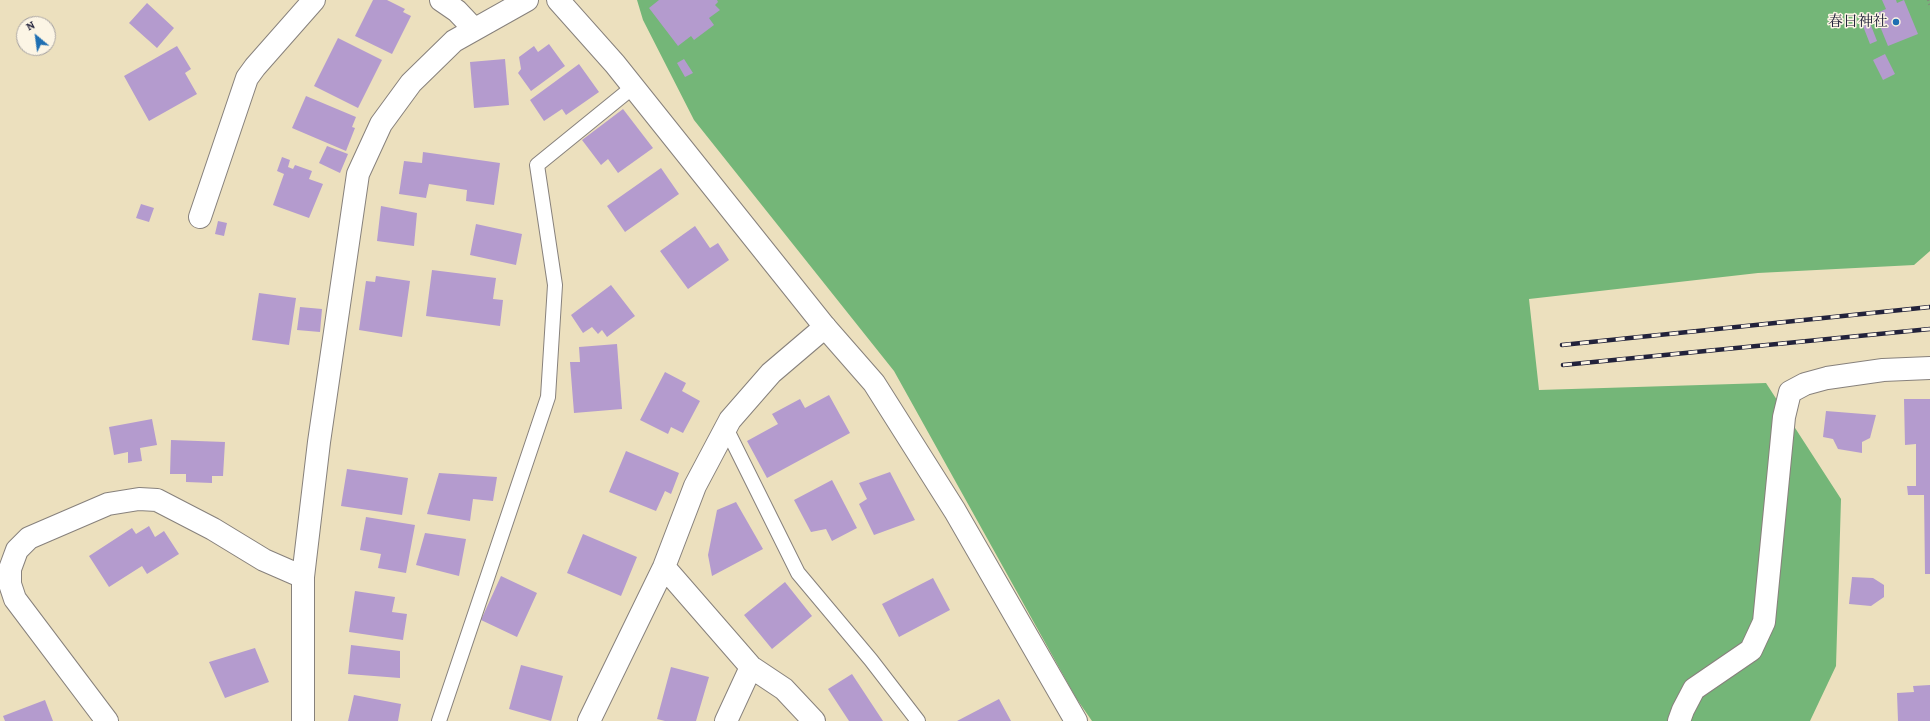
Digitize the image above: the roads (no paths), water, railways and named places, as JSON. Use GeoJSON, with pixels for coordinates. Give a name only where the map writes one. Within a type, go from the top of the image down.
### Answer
{"type":"FeatureCollection","features":[{"type":"Feature","properties":{"kind":"street"},"geometry":{"type":"LineString","coordinates":[[200,217],[247,78],[314,0]]}},
{"type":"Feature","properties":{"kind":"street"},"geometry":{"type":"LineString","coordinates":[[441,0],[457,11],[474,29]]}},
{"type":"Feature","properties":{"kind":"street"},"geometry":{"type":"LineString","coordinates":[[303,721],[303,577],[319,442],[358,174],[381,124],[411,83],[454,41],[527,0]]}},
{"type":"Feature","properties":{"kind":"street"},"geometry":{"type":"LineString","coordinates":[[558,0],[633,87],[825,327],[874,382],[955,511],[1076,721]]}},
{"type":"Feature","properties":{"kind":"street"},"geometry":{"type":"LineString","coordinates":[[589,721],[664,567],[695,486],[730,420],[771,373],[825,327]]}},
{"type":"Feature","properties":{"kind":"street"},"geometry":{"type":"LineString","coordinates":[[1679,721],[1694,689],[1751,650],[1764,622],[1784,417],[1790,392],[1805,384],[1827,378],[1883,370],[1930,368]]}},
{"type":"Feature","properties":{"kind":"street"},"geometry":{"type":"LineString","coordinates":[[107,721],[15,599],[10,584],[10,569],[17,550],[29,538],[108,504],[139,499],[157,500],[213,529],[264,560],[303,577]]}},
{"type":"Feature","properties":{"kind":"street"},"geometry":{"type":"LineString","coordinates":[[664,567],[751,667],[784,689],[814,721]]}},
{"type":"Feature","properties":{"kind":"street"},"geometry":{"type":"LineString","coordinates":[[726,721],[751,667]]}},
{"type":"Feature","properties":{"kind":"lane"},"geometry":{"type":"LineString","coordinates":[[439,721],[548,397],[555,285],[537,165],[633,87]]}},
{"type":"Feature","properties":{"kind":"lane"},"geometry":{"type":"LineString","coordinates":[[726,428],[798,573],[871,660],[918,721]]}},
{"type":"Feature","properties":{"kind":"railway"},"geometry":{"type":"LineString","coordinates":[[1562,345],[1930,307]]}},
{"type":"Feature","properties":{"kind":"railway"},"geometry":{"type":"LineString","coordinates":[[1563,365],[1930,329]]}},
{"type":"Feature","properties":{"kind":"place","name":"春日神社"},"geometry":{"type":"Point","coordinates":[1896,22]}}]}
